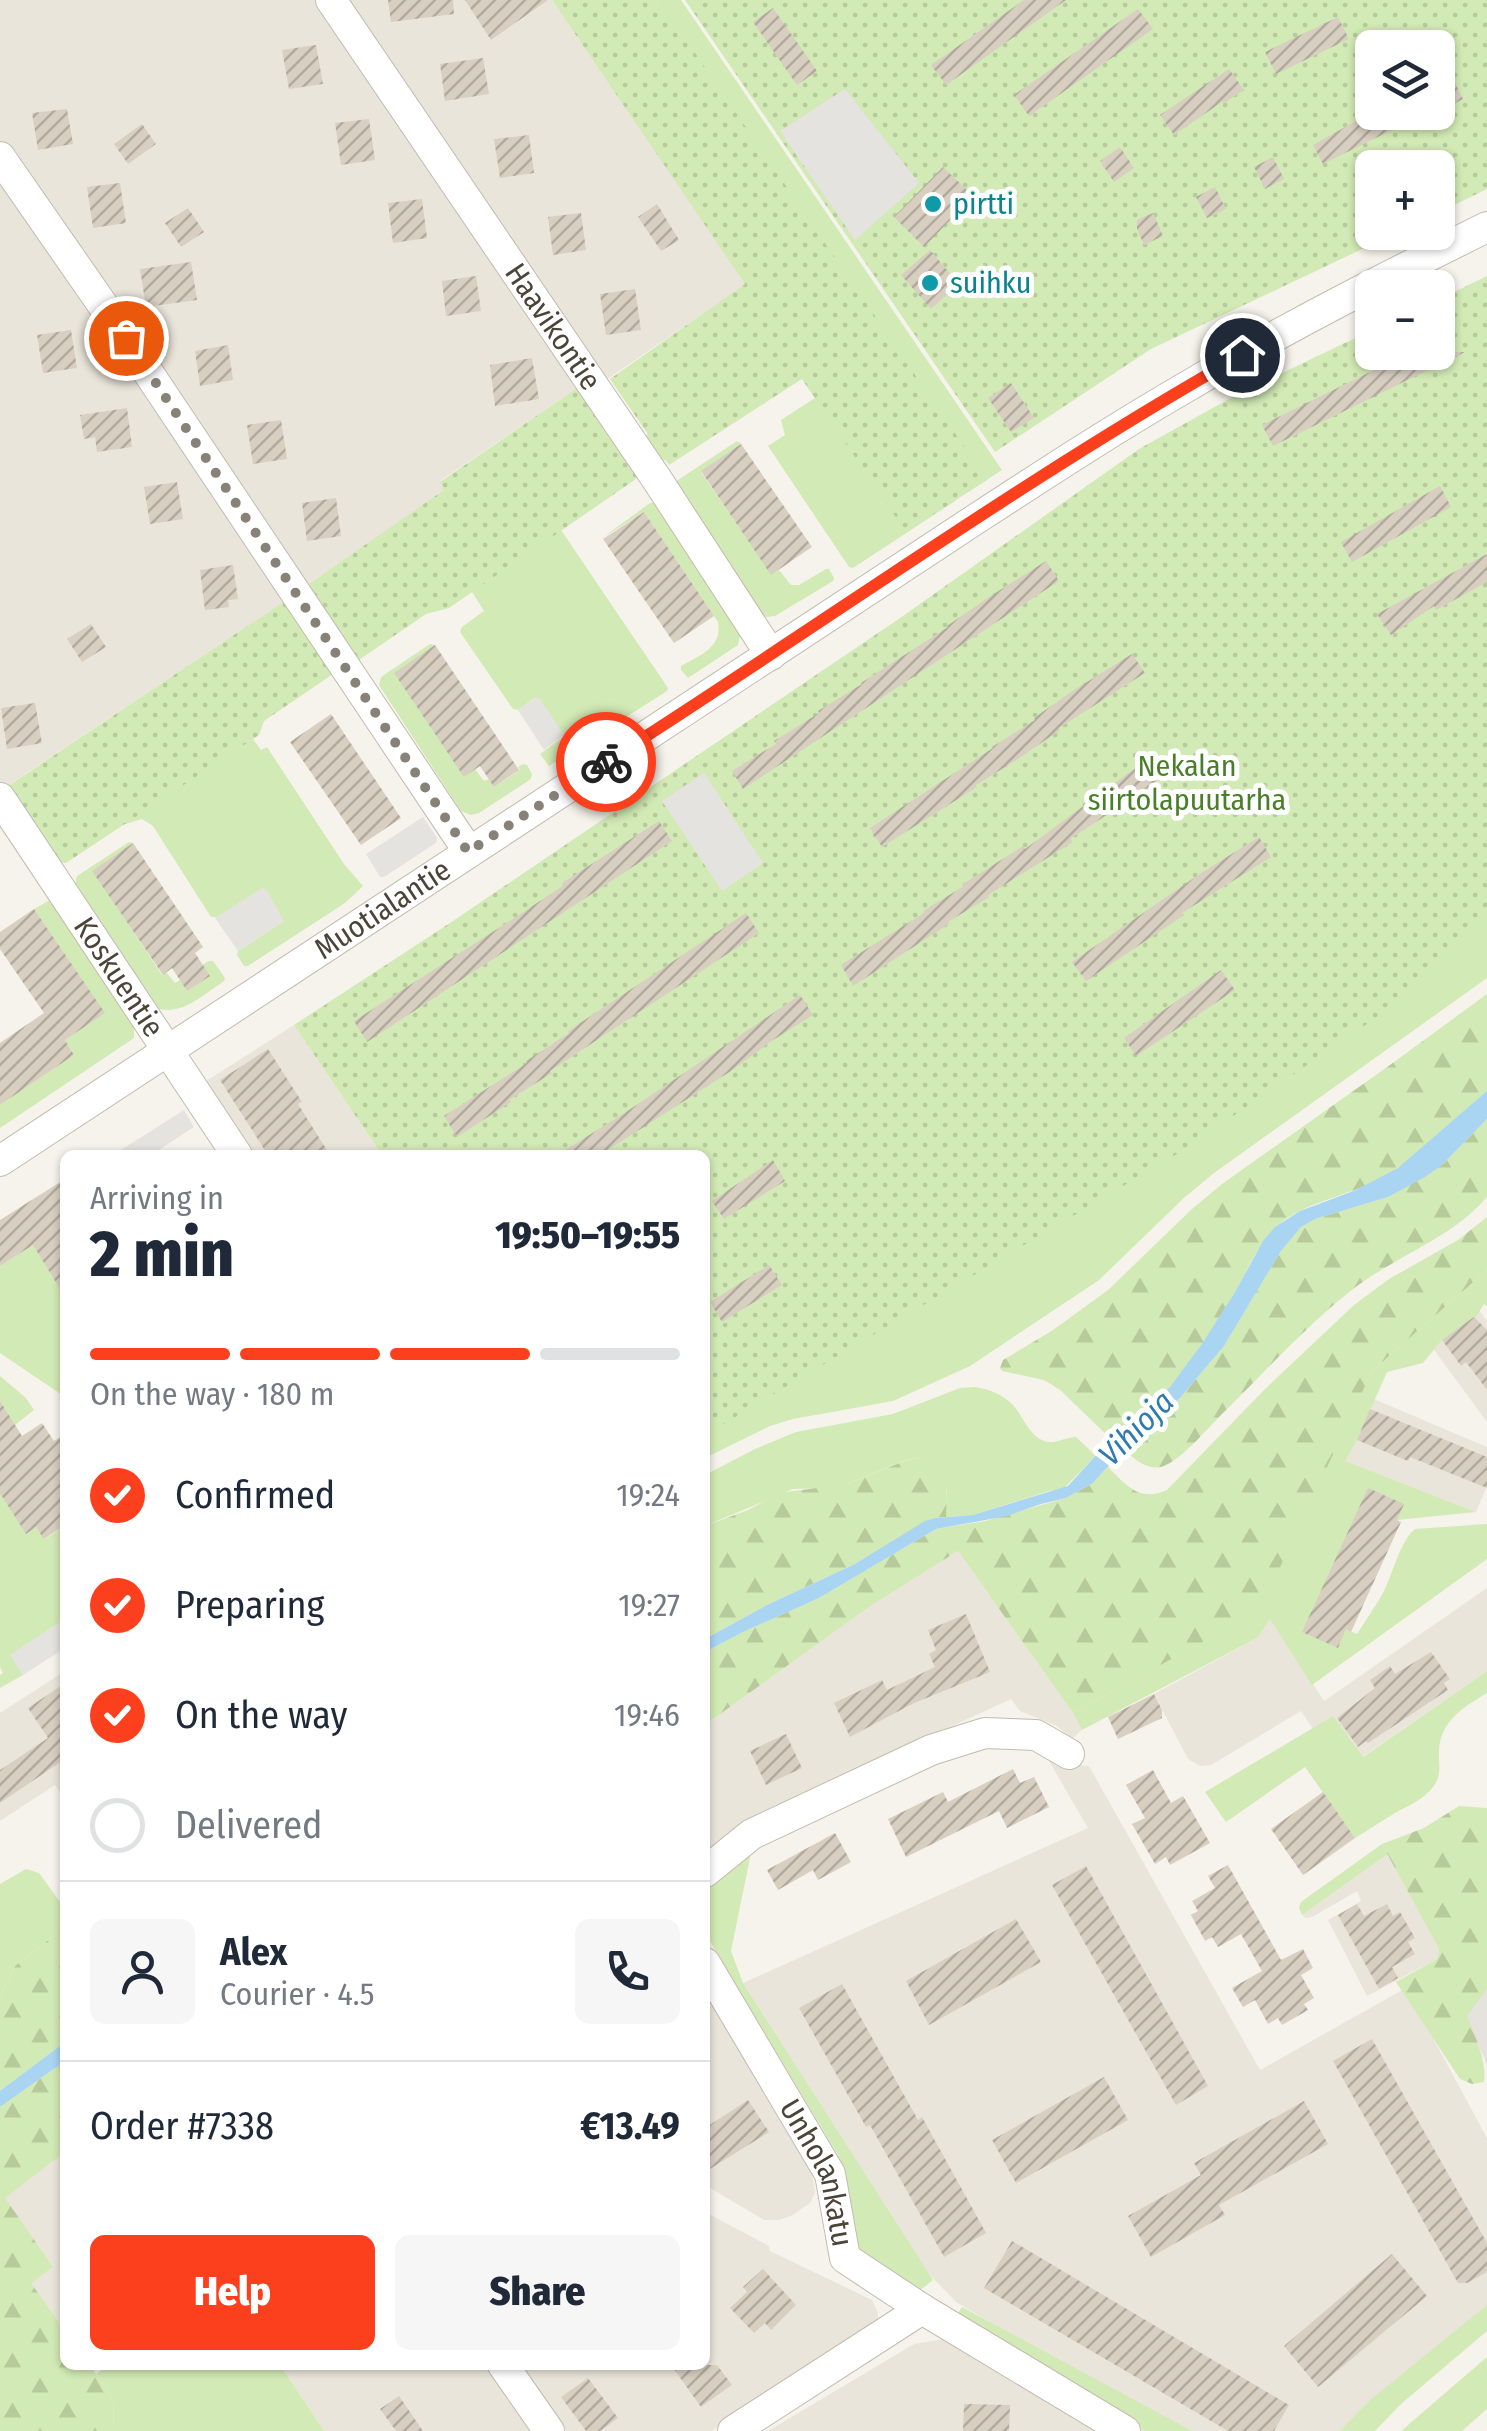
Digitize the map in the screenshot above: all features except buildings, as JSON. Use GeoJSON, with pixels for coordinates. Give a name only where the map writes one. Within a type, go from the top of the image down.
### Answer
{"type":"FeatureCollection","features":[{"type":"Feature","properties":{"kind":"street","name":"Haavikontie"},"geometry":{"type":"LineString","coordinates":[[331,0],[658,481],[771,655]]}},
{"type":"Feature","properties":{"kind":"street"},"geometry":{"type":"LineString","coordinates":[[0,158],[120,330],[468,852]]}},
{"type":"Feature","properties":{"kind":"street","name":"Muotialantie"},"geometry":{"type":"LineString","coordinates":[[0,1160],[979,516],[1173,394],[1342,300],[1487,228]]}},
{"type":"Feature","properties":{"kind":"street","name":"Koskuentie"},"geometry":{"type":"LineString","coordinates":[[0,798],[234,1150]]}},
{"type":"Feature","properties":{"kind":"street"},"geometry":{"type":"LineString","coordinates":[[710,1868],[752,1834],[931,1750],[985,1732],[1036,1735],[1068,1754]]}},
{"type":"Feature","properties":{"kind":"street","name":"Unholankatu"},"geometry":{"type":"LineString","coordinates":[[710,1972],[830,2174],[845,2258],[1125,2431]]}},
{"type":"Feature","properties":{"kind":"street"},"geometry":{"type":"LineString","coordinates":[[733,2431],[922,2309]]}},
{"type":"Feature","properties":{"kind":"street"},"geometry":{"type":"LineString","coordinates":[[506,2370],[549,2431]]}},
{"type":"Feature","properties":{"kind":"shaded area"},"geometry":{"type":"Polygon","coordinates":[[[0,0],[318,0],[580,386],[440,481],[445,490],[306,586],[0,142],[0,0]]]}},
{"type":"Feature","properties":{"kind":"shaded area"},"geometry":{"type":"Polygon","coordinates":[[[348,0],[552,0],[746,284],[603,382],[348,0]]]}},
{"type":"Feature","properties":{"kind":"shaded area"},"geometry":{"type":"Polygon","coordinates":[[[845,89],[919,183],[855,240],[780,131],[845,89]]]}},
{"type":"Feature","properties":{"kind":"shaded area"},"geometry":{"type":"Polygon","coordinates":[[[0,175],[289,598],[4,788],[0,782],[0,175]]]}},
{"type":"Feature","properties":{"kind":"shaded area"},"geometry":{"type":"Polygon","coordinates":[[[536,698],[564,735],[544,750],[518,710],[536,698]]]}},
{"type":"Feature","properties":{"kind":"shaded area"},"geometry":{"type":"Polygon","coordinates":[[[704,773],[763,863],[722,891],[662,801],[704,773]]]}},
{"type":"Feature","properties":{"kind":"shaded area"},"geometry":{"type":"Polygon","coordinates":[[[423,817],[437,838],[436,843],[380,877],[366,854],[423,817]]]}},
{"type":"Feature","properties":{"kind":"shaded area"},"geometry":{"type":"Polygon","coordinates":[[[262,888],[284,921],[238,951],[215,918],[262,888]]]}},
{"type":"Feature","properties":{"kind":"shaded area"},"geometry":{"type":"Polygon","coordinates":[[[294,1025],[379,1150],[247,1150],[203,1083],[294,1025]]]}},
{"type":"Feature","properties":{"kind":"shaded area"},"geometry":{"type":"Polygon","coordinates":[[[184,1110],[194,1127],[159,1150],[121,1150],[184,1110]]]}},
{"type":"Feature","properties":{"kind":"shaded area"},"geometry":{"type":"Polygon","coordinates":[[[1479,1310],[1487,1321],[1487,1422],[1434,1350],[1475,1318],[1479,1310]]]}},
{"type":"Feature","properties":{"kind":"shaded area"},"geometry":{"type":"Polygon","coordinates":[[[1374,1399],[1487,1447],[1487,1486],[1476,1512],[1344,1461],[1374,1399]]]}},
{"type":"Feature","properties":{"kind":"shaded area"},"geometry":{"type":"Polygon","coordinates":[[[958,1551],[1082,1730],[1072,1739],[1057,1726],[1020,1711],[1011,1699],[755,1817],[710,1850],[710,1721],[869,1607],[958,1551]]]}},
{"type":"Feature","properties":{"kind":"shaded area"},"geometry":{"type":"Polygon","coordinates":[[[1487,1588],[1487,1671],[1362,1757],[1333,1716],[1313,1729],[1301,1711],[1211,1765],[1200,1766],[1188,1759],[1154,1694],[1257,1638],[1270,1618],[1324,1701],[1487,1588]]]}},
{"type":"Feature","properties":{"kind":"shaded area"},"geometry":{"type":"Polygon","coordinates":[[[60,1622],[60,1651],[23,1675],[10,1655],[60,1622]]]}},
{"type":"Feature","properties":{"kind":"shaded area"},"geometry":{"type":"Polygon","coordinates":[[[60,1674],[60,1792],[55,1785],[0,1821],[0,1713],[60,1674]]]}},
{"type":"Feature","properties":{"kind":"shaded area"},"geometry":{"type":"Polygon","coordinates":[[[1049,1761],[1089,1766],[1260,2070],[1406,1988],[1487,2138],[1487,2312],[1345,2431],[1172,2431],[956,2302],[927,2272],[743,1983],[1088,1828],[1049,1761]]]}},
{"type":"Feature","properties":{"kind":"shaded area"},"geometry":{"type":"Polygon","coordinates":[[[1388,1854],[1439,1949],[1437,1959],[1367,1996],[1328,1920],[1361,1901],[1357,1891],[1312,1917],[1302,1915],[1388,1854]]]}},
{"type":"Feature","properties":{"kind":"shaded area"},"geometry":{"type":"Polygon","coordinates":[[[1487,1989],[1487,2065],[1466,2016],[1487,1989]]]}},
{"type":"Feature","properties":{"kind":"shaded area"},"geometry":{"type":"Polygon","coordinates":[[[710,1999],[812,2175],[815,2192],[811,2202],[793,2215],[764,2220],[710,2188],[710,1999]]]}},
{"type":"Feature","properties":{"kind":"shaded area"},"geometry":{"type":"Polygon","coordinates":[[[60,2156],[60,2324],[30,2283],[53,2267],[4,2198],[60,2156]]]}},
{"type":"Feature","properties":{"kind":"shaded area"},"geometry":{"type":"Polygon","coordinates":[[[710,2215],[769,2246],[770,2251],[872,2300],[878,2313],[878,2323],[868,2333],[711,2431],[566,2431],[523,2370],[710,2370],[710,2215]]]}},
{"type":"Feature","properties":{"kind":"shaded area"},"geometry":{"type":"Polygon","coordinates":[[[943,2339],[956,2343],[1098,2431],[768,2431],[914,2344],[943,2339]]]}},
{"type":"Feature","properties":{"kind":"shaded area"},"geometry":{"type":"Polygon","coordinates":[[[283,2370],[493,2370],[536,2431],[324,2431],[283,2370]]]}},
{"type":"Feature","properties":{"kind":"green space"},"geometry":{"type":"Polygon","coordinates":[[[552,0],[659,0],[987,480],[906,532],[802,379],[669,465],[610,379],[745,284],[552,0]]]}},
{"type":"Feature","properties":{"kind":"green space"},"geometry":{"type":"Polygon","coordinates":[[[583,0],[681,0],[1002,470],[968,492],[902,414],[583,0]]]}},
{"type":"Feature","properties":{"kind":"green space"},"geometry":{"type":"Polygon","coordinates":[[[685,0],[1487,0],[1487,189],[1455,205],[1455,150],[1355,150],[1355,250],[1360,250],[1151,349],[995,452],[685,0]]]}},
{"type":"Feature","properties":{"kind":"green space","name":"Nekalan siirtolapuutarha"},"geometry":{"type":"Polygon","coordinates":[[[1487,276],[1487,919],[1399,1002],[1182,1151],[710,1432],[710,1150],[379,1150],[294,1025],[903,616],[1139,449],[1236,395],[1355,338],[1355,370],[1455,370],[1455,292],[1487,276]]]}},
{"type":"Feature","properties":{"kind":"green space"},"geometry":{"type":"Polygon","coordinates":[[[806,333],[883,409],[955,501],[853,568],[768,446],[785,435],[781,420],[815,398],[802,379],[788,377],[662,462],[641,439],[696,397],[806,333]]]}},
{"type":"Feature","properties":{"kind":"green space"},"geometry":{"type":"Polygon","coordinates":[[[580,386],[638,474],[636,479],[449,608],[426,614],[356,662],[306,586],[444,490],[440,482],[580,386]]]}},
{"type":"Feature","properties":{"kind":"green space"},"geometry":{"type":"Polygon","coordinates":[[[737,441],[741,444],[701,472],[771,574],[779,570],[791,585],[799,585],[826,569],[834,578],[775,616],[761,615],[675,482],[737,441]]]}},
{"type":"Feature","properties":{"kind":"green space"},"geometry":{"type":"Polygon","coordinates":[[[654,503],[741,631],[738,645],[688,678],[681,666],[714,644],[718,622],[644,512],[602,538],[654,503]]]}},
{"type":"Feature","properties":{"kind":"green space"},"geometry":{"type":"Polygon","coordinates":[[[561,530],[668,688],[549,766],[540,754],[563,737],[535,698],[518,710],[513,709],[460,632],[484,611],[472,592],[561,530]]]}},
{"type":"Feature","properties":{"kind":"green space"},"geometry":{"type":"Polygon","coordinates":[[[289,598],[336,672],[264,721],[259,735],[66,863],[58,862],[5,788],[289,598]]]}},
{"type":"Feature","properties":{"kind":"green space"},"geometry":{"type":"Polygon","coordinates":[[[430,644],[435,645],[464,776],[475,769],[494,787],[523,764],[532,774],[531,779],[479,813],[461,811],[379,685],[381,677],[430,644]]]}},
{"type":"Feature","properties":{"kind":"green space"},"geometry":{"type":"Polygon","coordinates":[[[253,739],[261,750],[267,747],[344,864],[363,886],[345,903],[244,966],[238,951],[284,921],[211,917],[153,826],[142,819],[122,825],[253,739]]]}},
{"type":"Feature","properties":{"kind":"green space"},"geometry":{"type":"Polygon","coordinates":[[[1487,789],[1487,978],[1214,1173],[1099,1280],[970,1366],[893,1401],[770,1426],[710,1456],[710,1398],[1487,789]]]}},
{"type":"Feature","properties":{"kind":"green space"},"geometry":{"type":"Polygon","coordinates":[[[133,843],[93,871],[162,975],[166,972],[175,983],[180,980],[187,991],[202,965],[213,961],[225,978],[199,998],[173,1010],[154,1007],[74,888],[77,876],[133,843]]]}},
{"type":"Feature","properties":{"kind":"green space"},"geometry":{"type":"Polygon","coordinates":[[[50,900],[134,1022],[134,1038],[0,1128],[0,1105],[74,1055],[65,1040],[104,1013],[34,909],[50,900]]]}},
{"type":"Feature","properties":{"kind":"green space"},"geometry":{"type":"Polygon","coordinates":[[[1487,994],[1487,1091],[1396,1169],[1368,1185],[1310,1206],[1273,1230],[1186,1367],[1155,1402],[1111,1439],[1060,1390],[1044,1380],[1002,1371],[1003,1360],[1108,1290],[1222,1184],[1487,994]]]}},
{"type":"Feature","properties":{"kind":"green space"},"geometry":{"type":"Polygon","coordinates":[[[1487,1119],[1487,1197],[1472,1212],[1348,1293],[1171,1462],[1152,1467],[1123,1450],[1180,1398],[1224,1346],[1281,1251],[1301,1227],[1388,1197],[1443,1164],[1487,1119]]]}},
{"type":"Feature","properties":{"kind":"green space"},"geometry":{"type":"Polygon","coordinates":[[[1487,1217],[1487,1270],[1372,1371],[1266,1597],[1250,1616],[1073,1713],[958,1551],[869,1607],[710,1721],[710,1649],[819,1598],[936,1529],[985,1521],[1066,1498],[1093,1483],[1108,1467],[1141,1493],[1167,1490],[1354,1305],[1389,1279],[1458,1240],[1487,1217]]]}},
{"type":"Feature","properties":{"kind":"green space"},"geometry":{"type":"Polygon","coordinates":[[[42,1239],[40,1256],[60,1284],[60,1394],[0,1353],[0,1266],[42,1239]]]}},
{"type":"Feature","properties":{"kind":"green space"},"geometry":{"type":"Polygon","coordinates":[[[1487,1270],[1487,1306],[1484,1304],[1475,1318],[1442,1340],[1423,1363],[1387,1372],[1345,1461],[1476,1512],[1397,1520],[1337,1648],[1346,1629],[1357,1634],[1415,1529],[1487,1524],[1487,1559],[1312,1685],[1270,1619],[1257,1638],[1082,1730],[1073,1713],[1249,1616],[1372,1371],[1487,1270]]]}},
{"type":"Feature","properties":{"kind":"green space"},"geometry":{"type":"Polygon","coordinates":[[[0,1376],[34,1410],[15,1425],[0,1401],[0,1376]]]}},
{"type":"Feature","properties":{"kind":"green space"},"geometry":{"type":"Polygon","coordinates":[[[975,1387],[995,1393],[1016,1408],[1039,1438],[1052,1442],[1076,1437],[1096,1456],[1063,1489],[973,1515],[946,1517],[947,1490],[922,1457],[847,1484],[793,1489],[710,1524],[710,1472],[796,1432],[893,1414],[960,1388],[975,1387]]]}},
{"type":"Feature","properties":{"kind":"green space"},"geometry":{"type":"Polygon","coordinates":[[[922,1457],[943,1473],[946,1517],[935,1518],[855,1564],[710,1636],[710,1524],[779,1493],[847,1484],[922,1457]]]}},
{"type":"Feature","properties":{"kind":"green space"},"geometry":{"type":"Polygon","coordinates":[[[0,1489],[26,1533],[36,1527],[45,1539],[60,1529],[60,1622],[11,1655],[23,1675],[0,1688],[0,1489]]]}},
{"type":"Feature","properties":{"kind":"green space"},"geometry":{"type":"Polygon","coordinates":[[[1487,1671],[1487,1693],[1462,1709],[1444,1730],[1439,1773],[1433,1787],[1355,1838],[1305,1767],[1226,1822],[1205,1792],[1333,1716],[1363,1757],[1487,1671]]]}},
{"type":"Feature","properties":{"kind":"green space"},"geometry":{"type":"Polygon","coordinates":[[[1459,1806],[1487,1808],[1487,1989],[1467,2016],[1480,2049],[1484,2082],[1472,2084],[1460,2079],[1396,1982],[1437,1959],[1439,1949],[1382,1844],[1424,1828],[1459,1806]]]}},
{"type":"Feature","properties":{"kind":"green space"},"geometry":{"type":"Polygon","coordinates":[[[1382,1844],[1388,1854],[1302,1915],[1301,1902],[1382,1844]]]}},
{"type":"Feature","properties":{"kind":"green space"},"geometry":{"type":"Polygon","coordinates":[[[752,1848],[731,1951],[743,1983],[933,2280],[919,2291],[859,2250],[838,2155],[710,1941],[710,1881],[752,1848]]]}},
{"type":"Feature","properties":{"kind":"green space"},"geometry":{"type":"Polygon","coordinates":[[[26,1869],[39,1873],[60,1902],[60,1931],[15,1966],[0,1995],[0,1884],[26,1869]]]}},
{"type":"Feature","properties":{"kind":"green space"},"geometry":{"type":"Polygon","coordinates":[[[60,1931],[60,2046],[0,2091],[0,1995],[15,1966],[60,1931]]]}},
{"type":"Feature","properties":{"kind":"green space"},"geometry":{"type":"Polygon","coordinates":[[[60,2065],[60,2156],[5,2198],[53,2267],[31,2283],[60,2324],[60,2370],[93,2370],[113,2400],[114,2431],[0,2431],[0,2107],[60,2065]]]}},
{"type":"Feature","properties":{"kind":"green space"},"geometry":{"type":"Polygon","coordinates":[[[1487,2305],[1487,2331],[1375,2431],[1340,2431],[1369,2401],[1487,2305]]]}},
{"type":"Feature","properties":{"kind":"green space"},"geometry":{"type":"Polygon","coordinates":[[[962,2307],[1192,2431],[1144,2431],[959,2322],[957,2315],[962,2307]]]}},
{"type":"Feature","properties":{"kind":"green space"},"geometry":{"type":"Polygon","coordinates":[[[1487,2357],[1487,2409],[1462,2431],[1401,2431],[1487,2357]]]}},
{"type":"Feature","properties":{"kind":"green space"},"geometry":{"type":"Polygon","coordinates":[[[102,2370],[283,2370],[324,2431],[114,2431],[113,2400],[96,2374],[102,2370]]]}},
{"type":"Feature","properties":{"kind":"water","name":"Vihioja"},"geometry":{"type":"Polygon","coordinates":[[[1487,1091],[1487,1119],[1443,1164],[1388,1197],[1301,1227],[1281,1251],[1224,1346],[1180,1398],[1093,1483],[1066,1498],[1007,1516],[936,1529],[819,1598],[710,1649],[710,1636],[855,1564],[925,1521],[973,1515],[1068,1486],[1111,1439],[1170,1387],[1202,1344],[1275,1227],[1300,1211],[1356,1190],[1398,1168],[1487,1091]]]}},
{"type":"Feature","properties":{"kind":"water"},"geometry":{"type":"Polygon","coordinates":[[[60,2046],[60,2065],[0,2107],[0,2091],[60,2046]]]}},
{"type":"Feature","properties":{"kind":"way so far"},"geometry":{"type":"LineString","coordinates":[[126,338],[468,852],[606,762]]}},
{"type":"Feature","properties":{"kind":"place","name":"pirtti"},"geometry":{"type":"Point","coordinates":[933,204]}},
{"type":"Feature","properties":{"kind":"place","name":"suihku"},"geometry":{"type":"Point","coordinates":[930,283]}},
{"type":"Feature","properties":{"kind":"route"},"geometry":{"type":"LineString","coordinates":[[606,762],[979,516],[1130,420],[1242,355]]}}]}
